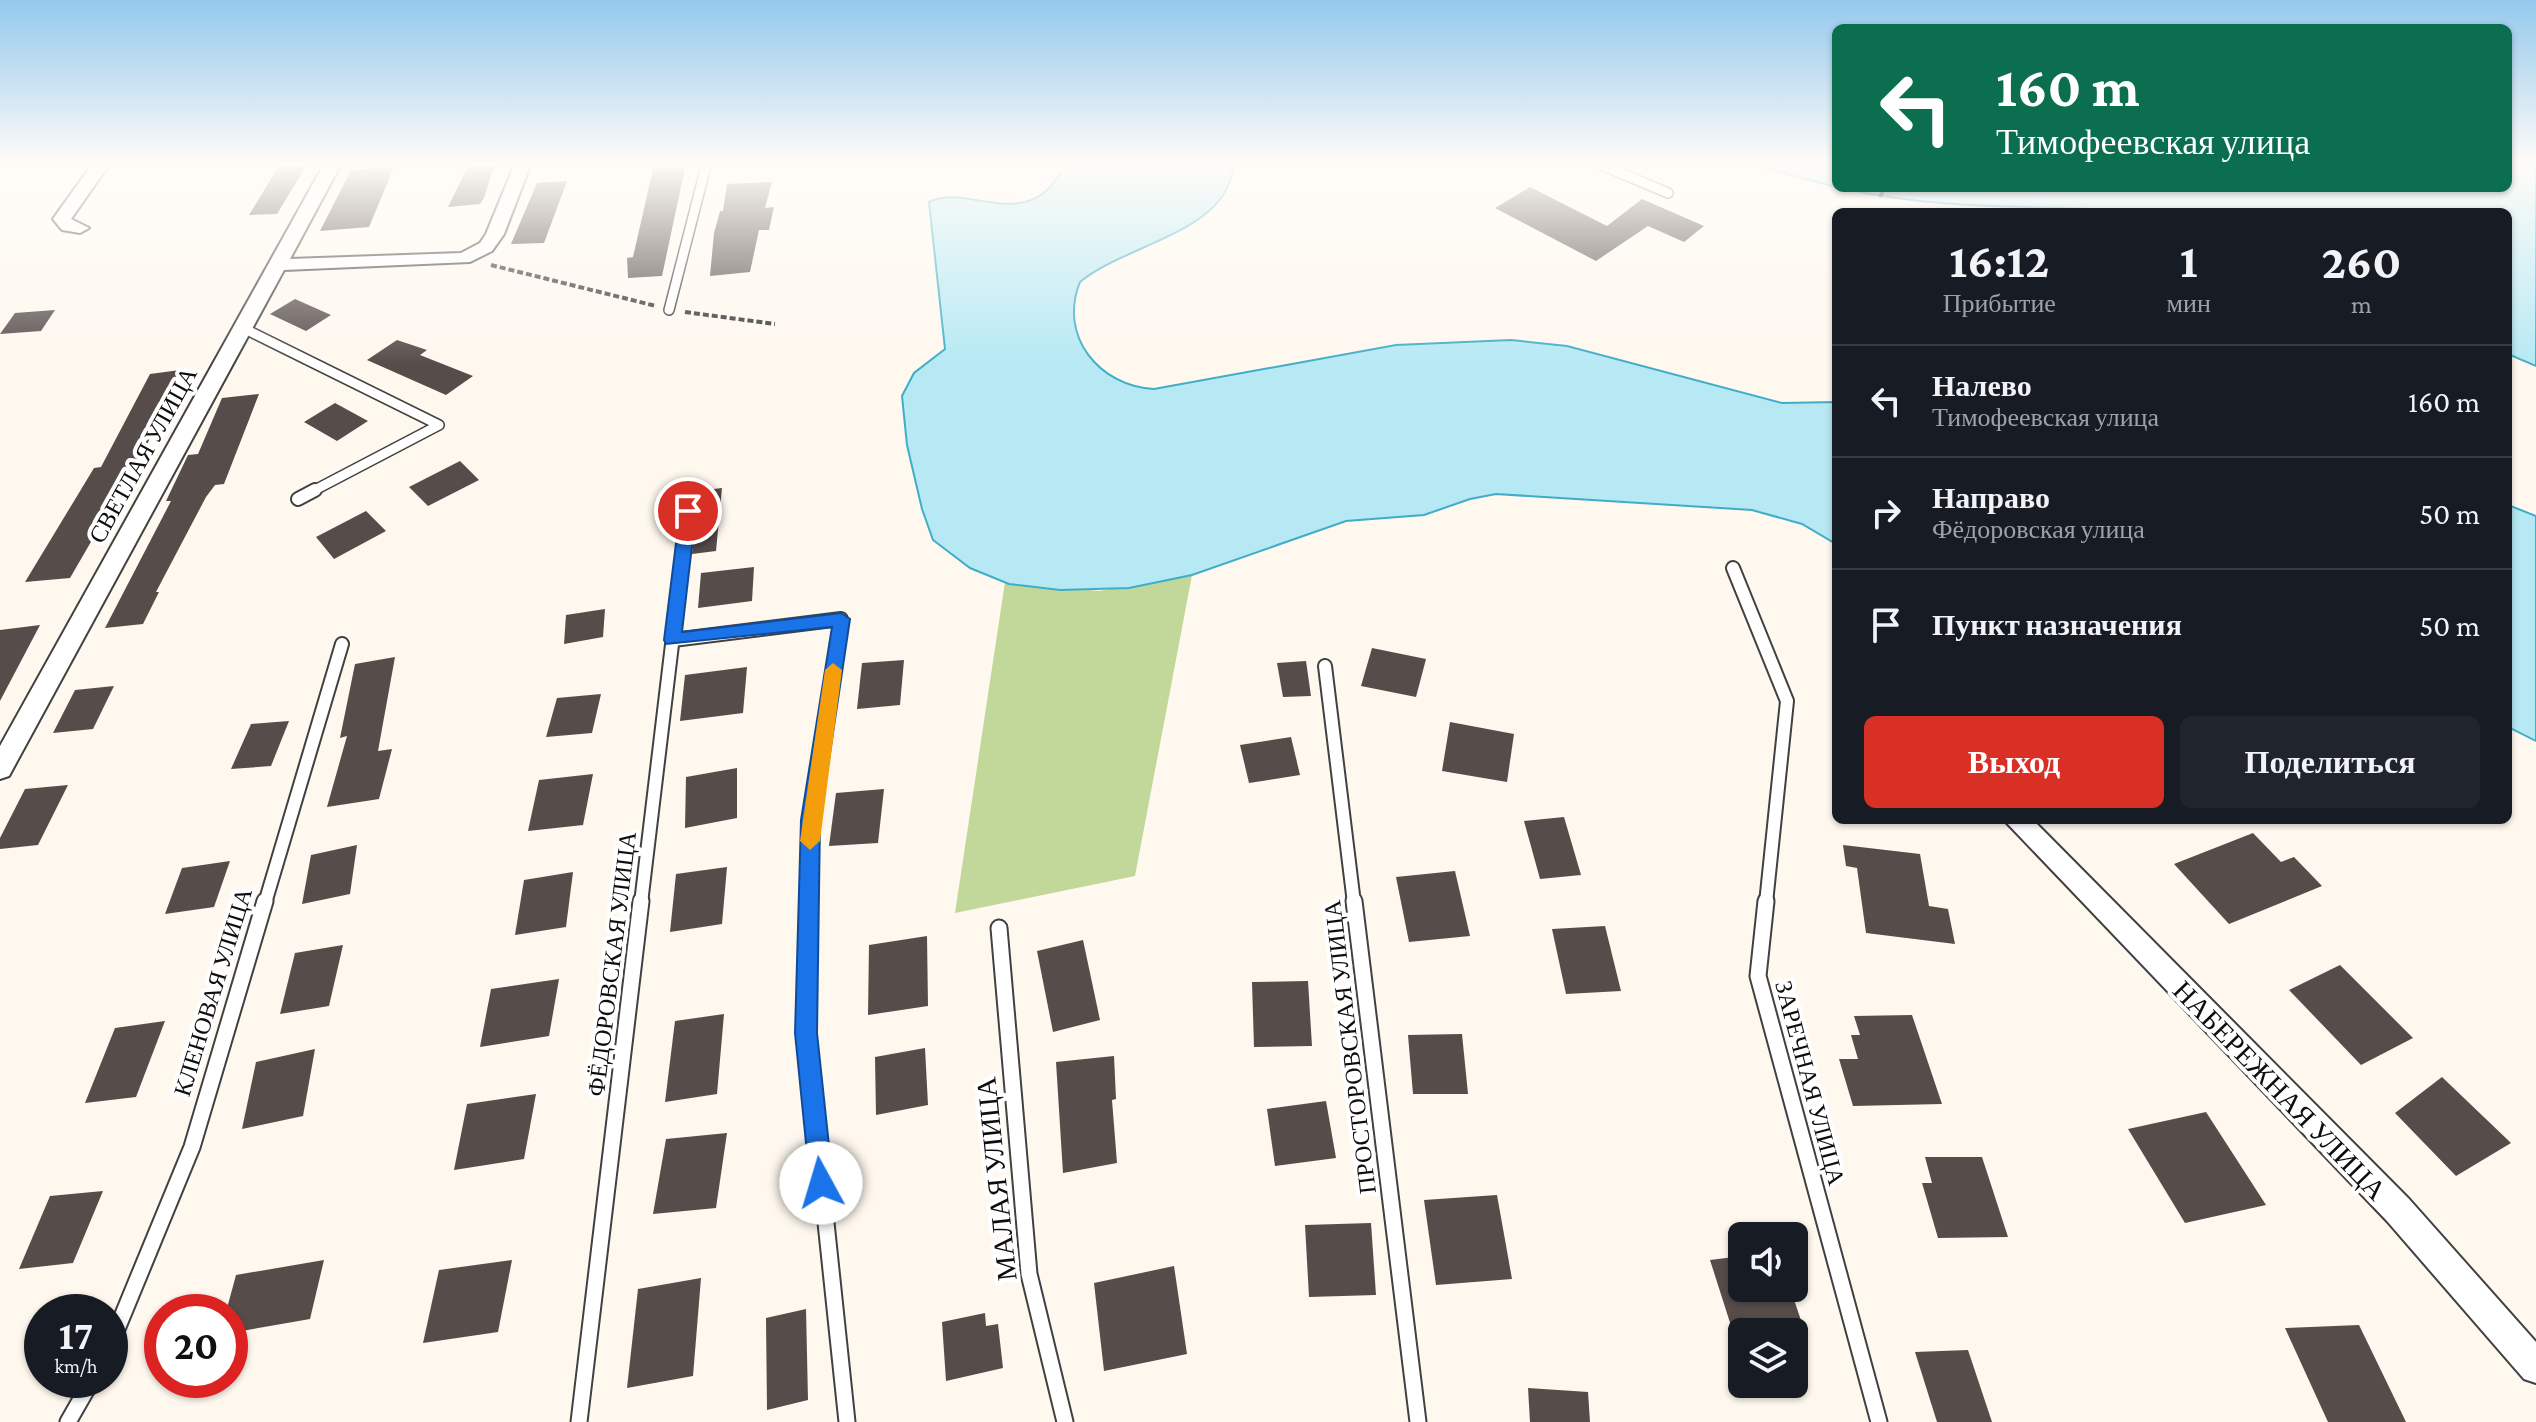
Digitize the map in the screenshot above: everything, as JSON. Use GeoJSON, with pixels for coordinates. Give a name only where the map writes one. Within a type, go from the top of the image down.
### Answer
{"type":"FeatureCollection","features":[{"type":"Feature","properties":{"kind":"street","name":"СВЕТЛАЯ УЛИЦА"},"geometry":{"type":"LineString","coordinates":[[0,769],[296,232]]}},
{"type":"Feature","properties":{"kind":"street"},"geometry":{"type":"LineString","coordinates":[[278,265],[464,258],[486,247],[496,232]]}},
{"type":"Feature","properties":{"kind":"street","name":"НАБЕРЕЖНАЯ УЛИЦА"},"geometry":{"type":"LineString","coordinates":[[2021,824],[2398,1210],[2536,1367]]}},
{"type":"Feature","properties":{"kind":"lane"},"geometry":{"type":"LineString","coordinates":[[669,310],[689,232]]}},
{"type":"Feature","properties":{"kind":"lane"},"geometry":{"type":"LineString","coordinates":[[243,328],[439,425],[298,499]]}},
{"type":"Feature","properties":{"kind":"lane","name":"ФЁДОРОВСКАЯ УЛИЦА"},"geometry":{"type":"LineString","coordinates":[[579,1422],[688,511]]}},
{"type":"Feature","properties":{"kind":"lane","name":"ЗАРЕЧНАЯ УЛИЦА"},"geometry":{"type":"LineString","coordinates":[[1733,568],[1787,701],[1758,976],[1879,1422]]}},
{"type":"Feature","properties":{"kind":"lane"},"geometry":{"type":"LineString","coordinates":[[673,640],[841,619],[810,820],[806,1033],[847,1422]]}},
{"type":"Feature","properties":{"kind":"lane","name":"КЛЕНОВАЯ УЛИЦА"},"geometry":{"type":"LineString","coordinates":[[128,1302],[192,1147],[342,644]]}},
{"type":"Feature","properties":{"kind":"lane","name":"ПРОСТОРОВСКАЯ УЛИЦА"},"geometry":{"type":"LineString","coordinates":[[1325,666],[1418,1422]]}},
{"type":"Feature","properties":{"kind":"lane","name":"МАЛАЯ УЛИЦА"},"geometry":{"type":"LineString","coordinates":[[999,928],[1029,1274],[1065,1422]]}},
{"type":"Feature","properties":{"kind":"lane"},"geometry":{"type":"LineString","coordinates":[[68,1422],[82,1398]]}},
{"type":"Feature","properties":{"kind":"path"},"geometry":{"type":"LineString","coordinates":[[464,258],[669,310],[775,324]]}},
{"type":"Feature","properties":{"kind":"green space"},"geometry":{"type":"Polygon","coordinates":[[[1192,575],[1135,876],[955,913],[1005,582],[1099,591],[1192,575]]]}},
{"type":"Feature","properties":{"kind":"water"},"geometry":{"type":"Polygon","coordinates":[[[932,232],[1176,232],[1099,269],[1080,282],[1075,302],[1079,339],[1088,355],[1116,379],[1154,389],[1396,345],[1511,340],[1567,346],[1782,403],[1832,402],[1832,542],[1802,524],[1752,510],[1496,494],[1470,499],[1424,515],[1346,521],[1192,575],[1129,588],[1060,590],[1009,584],[970,568],[933,540],[922,509],[907,445],[902,396],[914,373],[945,349],[932,232]]]}},
{"type":"Feature","properties":{"kind":"water"},"geometry":{"type":"Polygon","coordinates":[[[2512,232],[2536,232],[2536,366],[2512,356],[2512,232]]]}},
{"type":"Feature","properties":{"kind":"water"},"geometry":{"type":"Polygon","coordinates":[[[2512,507],[2536,516],[2536,741],[2512,729],[2512,507]]]}},
{"type":"Feature","properties":{"kind":"building"},"geometry":{"type":"Polygon","coordinates":[[[516,232],[548,232],[544,243],[511,244],[516,232]]]}},
{"type":"Feature","properties":{"kind":"building"},"geometry":{"type":"Polygon","coordinates":[[[639,232],[671,232],[662,276],[628,278],[627,258],[633,257],[639,232]]]}},
{"type":"Feature","properties":{"kind":"building"},"geometry":{"type":"Polygon","coordinates":[[[758,232],[750,272],[710,276],[714,233],[758,232]]]}},
{"type":"Feature","properties":{"kind":"building"},"geometry":{"type":"Polygon","coordinates":[[[1541,232],[1639,232],[1596,261],[1541,232]]]}},
{"type":"Feature","properties":{"kind":"building"},"geometry":{"type":"Polygon","coordinates":[[[1662,232],[1696,232],[1684,242],[1662,232]]]}},
{"type":"Feature","properties":{"kind":"building"},"geometry":{"type":"Polygon","coordinates":[[[295,299],[331,315],[306,331],[270,314],[295,299]]]}},
{"type":"Feature","properties":{"kind":"building"},"geometry":{"type":"Polygon","coordinates":[[[55,310],[41,331],[0,334],[15,313],[55,310]]]}},
{"type":"Feature","properties":{"kind":"building"},"geometry":{"type":"Polygon","coordinates":[[[397,340],[427,350],[420,355],[473,376],[446,395],[367,360],[397,340]]]}},
{"type":"Feature","properties":{"kind":"building"},"geometry":{"type":"Polygon","coordinates":[[[180,370],[146,447],[70,578],[25,582],[94,468],[101,467],[150,374],[180,370]]]}},
{"type":"Feature","properties":{"kind":"building"},"geometry":{"type":"Polygon","coordinates":[[[259,394],[224,484],[215,485],[206,497],[156,592],[159,592],[143,624],[105,628],[171,501],[166,501],[188,455],[198,454],[222,398],[259,394]]]}},
{"type":"Feature","properties":{"kind":"building"},"geometry":{"type":"Polygon","coordinates":[[[335,403],[368,421],[337,441],[304,422],[335,403]]]}},
{"type":"Feature","properties":{"kind":"building"},"geometry":{"type":"Polygon","coordinates":[[[460,461],[479,480],[428,506],[409,487],[460,461]]]}},
{"type":"Feature","properties":{"kind":"building"},"geometry":{"type":"Polygon","coordinates":[[[722,488],[716,551],[692,554],[697,491],[722,488]]]}},
{"type":"Feature","properties":{"kind":"building"},"geometry":{"type":"Polygon","coordinates":[[[366,511],[386,531],[334,559],[316,537],[366,511]]]}},
{"type":"Feature","properties":{"kind":"building"},"geometry":{"type":"Polygon","coordinates":[[[754,567],[752,601],[698,608],[701,573],[754,567]]]}},
{"type":"Feature","properties":{"kind":"building"},"geometry":{"type":"Polygon","coordinates":[[[605,609],[603,637],[564,644],[566,615],[605,609]]]}},
{"type":"Feature","properties":{"kind":"building"},"geometry":{"type":"Polygon","coordinates":[[[40,625],[0,701],[0,630],[40,625]]]}},
{"type":"Feature","properties":{"kind":"building"},"geometry":{"type":"Polygon","coordinates":[[[1372,648],[1426,659],[1416,697],[1361,686],[1372,648]]]}},
{"type":"Feature","properties":{"kind":"building"},"geometry":{"type":"Polygon","coordinates":[[[395,657],[378,751],[392,749],[379,799],[327,807],[347,736],[340,738],[355,664],[395,657]]]}},
{"type":"Feature","properties":{"kind":"building"},"geometry":{"type":"Polygon","coordinates":[[[904,660],[900,705],[857,709],[862,663],[904,660]]]}},
{"type":"Feature","properties":{"kind":"building"},"geometry":{"type":"Polygon","coordinates":[[[1306,661],[1311,696],[1283,697],[1277,663],[1306,661]]]}},
{"type":"Feature","properties":{"kind":"building"},"geometry":{"type":"Polygon","coordinates":[[[747,667],[743,713],[680,721],[685,675],[747,667]]]}},
{"type":"Feature","properties":{"kind":"building"},"geometry":{"type":"Polygon","coordinates":[[[114,686],[93,729],[53,733],[75,690],[114,686]]]}},
{"type":"Feature","properties":{"kind":"building"},"geometry":{"type":"Polygon","coordinates":[[[601,694],[592,733],[546,737],[557,698],[601,694]]]}},
{"type":"Feature","properties":{"kind":"building"},"geometry":{"type":"Polygon","coordinates":[[[289,721],[271,766],[231,769],[251,724],[289,721]]]}},
{"type":"Feature","properties":{"kind":"building"},"geometry":{"type":"Polygon","coordinates":[[[1450,722],[1514,734],[1507,782],[1442,771],[1450,722]]]}},
{"type":"Feature","properties":{"kind":"building"},"geometry":{"type":"Polygon","coordinates":[[[1291,737],[1300,775],[1249,783],[1240,745],[1291,737]]]}},
{"type":"Feature","properties":{"kind":"building"},"geometry":{"type":"Polygon","coordinates":[[[737,768],[737,818],[685,828],[686,777],[737,768]]]}},
{"type":"Feature","properties":{"kind":"building"},"geometry":{"type":"Polygon","coordinates":[[[593,774],[583,825],[528,831],[539,780],[593,774]]]}},
{"type":"Feature","properties":{"kind":"building"},"geometry":{"type":"Polygon","coordinates":[[[68,785],[38,845],[0,849],[0,838],[25,789],[68,785]]]}},
{"type":"Feature","properties":{"kind":"building"},"geometry":{"type":"Polygon","coordinates":[[[884,789],[878,843],[829,846],[836,793],[884,789]]]}},
{"type":"Feature","properties":{"kind":"building"},"geometry":{"type":"Polygon","coordinates":[[[1564,817],[1581,875],[1540,879],[1524,821],[1564,817]]]}},
{"type":"Feature","properties":{"kind":"building"},"geometry":{"type":"Polygon","coordinates":[[[2253,833],[2281,862],[2294,857],[2322,886],[2229,924],[2174,864],[2253,833]]]}},
{"type":"Feature","properties":{"kind":"building"},"geometry":{"type":"Polygon","coordinates":[[[357,845],[350,894],[302,904],[311,855],[357,845]]]}},
{"type":"Feature","properties":{"kind":"building"},"geometry":{"type":"Polygon","coordinates":[[[1843,845],[1920,854],[1929,906],[1948,909],[1955,944],[1866,933],[1857,868],[1846,866],[1843,845]]]}},
{"type":"Feature","properties":{"kind":"building"},"geometry":{"type":"Polygon","coordinates":[[[230,861],[214,907],[165,914],[182,868],[230,861]]]}},
{"type":"Feature","properties":{"kind":"building"},"geometry":{"type":"Polygon","coordinates":[[[727,867],[722,924],[670,932],[676,874],[727,867]]]}},
{"type":"Feature","properties":{"kind":"building"},"geometry":{"type":"Polygon","coordinates":[[[1455,871],[1470,936],[1409,942],[1396,877],[1455,871]]]}},
{"type":"Feature","properties":{"kind":"building"},"geometry":{"type":"Polygon","coordinates":[[[573,872],[566,927],[515,935],[524,880],[573,872]]]}},
{"type":"Feature","properties":{"kind":"building"},"geometry":{"type":"Polygon","coordinates":[[[1605,926],[1621,991],[1566,994],[1552,929],[1605,926]]]}},
{"type":"Feature","properties":{"kind":"building"},"geometry":{"type":"Polygon","coordinates":[[[927,936],[928,1006],[868,1015],[869,945],[927,936]]]}},
{"type":"Feature","properties":{"kind":"building"},"geometry":{"type":"Polygon","coordinates":[[[1083,940],[1100,1020],[1053,1032],[1037,951],[1083,940]]]}},
{"type":"Feature","properties":{"kind":"building"},"geometry":{"type":"Polygon","coordinates":[[[343,945],[329,1006],[280,1014],[295,953],[343,945]]]}},
{"type":"Feature","properties":{"kind":"building"},"geometry":{"type":"Polygon","coordinates":[[[2340,965],[2413,1038],[2361,1065],[2289,990],[2340,965]]]}},
{"type":"Feature","properties":{"kind":"building"},"geometry":{"type":"Polygon","coordinates":[[[559,979],[549,1036],[480,1047],[491,989],[559,979]]]}},
{"type":"Feature","properties":{"kind":"building"},"geometry":{"type":"Polygon","coordinates":[[[1308,981],[1312,1046],[1254,1047],[1252,982],[1308,981]]]}},
{"type":"Feature","properties":{"kind":"building"},"geometry":{"type":"Polygon","coordinates":[[[724,1014],[717,1094],[665,1102],[675,1021],[724,1014]]]}},
{"type":"Feature","properties":{"kind":"building"},"geometry":{"type":"Polygon","coordinates":[[[1912,1015],[1942,1104],[1853,1106],[1839,1059],[1858,1059],[1851,1035],[1860,1035],[1854,1016],[1912,1015]]]}},
{"type":"Feature","properties":{"kind":"building"},"geometry":{"type":"Polygon","coordinates":[[[165,1021],[136,1097],[85,1103],[115,1028],[165,1021]]]}},
{"type":"Feature","properties":{"kind":"building"},"geometry":{"type":"Polygon","coordinates":[[[1462,1034],[1468,1094],[1413,1094],[1408,1035],[1462,1034]]]}},
{"type":"Feature","properties":{"kind":"building"},"geometry":{"type":"Polygon","coordinates":[[[925,1048],[928,1105],[876,1115],[875,1057],[925,1048]]]}},
{"type":"Feature","properties":{"kind":"building"},"geometry":{"type":"Polygon","coordinates":[[[315,1049],[303,1116],[242,1129],[256,1062],[315,1049]]]}},
{"type":"Feature","properties":{"kind":"building"},"geometry":{"type":"Polygon","coordinates":[[[1114,1056],[1116,1099],[1112,1100],[1117,1163],[1063,1173],[1056,1062],[1114,1056]]]}},
{"type":"Feature","properties":{"kind":"building"},"geometry":{"type":"Polygon","coordinates":[[[2442,1077],[2511,1143],[2456,1176],[2395,1113],[2442,1077]]]}},
{"type":"Feature","properties":{"kind":"building"},"geometry":{"type":"Polygon","coordinates":[[[536,1094],[524,1159],[454,1170],[467,1104],[536,1094]]]}},
{"type":"Feature","properties":{"kind":"building"},"geometry":{"type":"Polygon","coordinates":[[[1326,1101],[1336,1158],[1275,1166],[1267,1109],[1326,1101]]]}},
{"type":"Feature","properties":{"kind":"building"},"geometry":{"type":"Polygon","coordinates":[[[2206,1112],[2266,1205],[2185,1223],[2128,1129],[2206,1112]]]}},
{"type":"Feature","properties":{"kind":"building"},"geometry":{"type":"Polygon","coordinates":[[[727,1133],[716,1208],[653,1214],[666,1139],[727,1133]]]}},
{"type":"Feature","properties":{"kind":"building"},"geometry":{"type":"Polygon","coordinates":[[[1925,1157],[1982,1157],[2008,1237],[1938,1238],[1922,1183],[1932,1183],[1925,1157]]]}},
{"type":"Feature","properties":{"kind":"building"},"geometry":{"type":"Polygon","coordinates":[[[103,1191],[73,1263],[19,1269],[50,1196],[103,1191]]]}},
{"type":"Feature","properties":{"kind":"building"},"geometry":{"type":"Polygon","coordinates":[[[1497,1195],[1512,1279],[1436,1285],[1424,1200],[1497,1195]]]}},
{"type":"Feature","properties":{"kind":"building"},"geometry":{"type":"Polygon","coordinates":[[[1371,1223],[1376,1295],[1309,1297],[1305,1225],[1371,1223]]]}},
{"type":"Feature","properties":{"kind":"building"},"geometry":{"type":"Polygon","coordinates":[[[1728,1258],[1728,1302],[1795,1302],[1800,1318],[1729,1318],[1710,1260],[1728,1258]]]}},
{"type":"Feature","properties":{"kind":"building"},"geometry":{"type":"Polygon","coordinates":[[[324,1260],[310,1319],[248,1330],[248,1294],[231,1294],[236,1275],[324,1260]]]}},
{"type":"Feature","properties":{"kind":"building"},"geometry":{"type":"Polygon","coordinates":[[[512,1260],[498,1332],[423,1343],[439,1270],[512,1260]]]}},
{"type":"Feature","properties":{"kind":"building"},"geometry":{"type":"Polygon","coordinates":[[[1174,1266],[1187,1354],[1104,1371],[1094,1283],[1174,1266]]]}},
{"type":"Feature","properties":{"kind":"building"},"geometry":{"type":"Polygon","coordinates":[[[701,1278],[693,1376],[627,1388],[638,1289],[701,1278]]]}},
{"type":"Feature","properties":{"kind":"building"},"geometry":{"type":"Polygon","coordinates":[[[806,1309],[808,1400],[767,1410],[766,1318],[806,1309]]]}},
{"type":"Feature","properties":{"kind":"building"},"geometry":{"type":"Polygon","coordinates":[[[985,1313],[986,1326],[998,1324],[1003,1368],[946,1381],[942,1322],[985,1313]]]}},
{"type":"Feature","properties":{"kind":"building"},"geometry":{"type":"Polygon","coordinates":[[[2359,1325],[2406,1422],[2328,1422],[2285,1328],[2359,1325]]]}},
{"type":"Feature","properties":{"kind":"building"},"geometry":{"type":"Polygon","coordinates":[[[1968,1350],[1992,1422],[1937,1422],[1915,1352],[1968,1350]]]}},
{"type":"Feature","properties":{"kind":"building"},"geometry":{"type":"Polygon","coordinates":[[[1528,1388],[1588,1392],[1590,1422],[1530,1422],[1528,1388]]]}},
{"type":"Feature","properties":{"kind":"slow traffic"},"geometry":{"type":"LineString","coordinates":[[810,841],[810,820],[833,670]]}},
{"type":"Feature","properties":{"kind":"route"},"geometry":{"type":"LineString","coordinates":[[688,511],[673,640],[841,619],[810,820],[806,1033],[821,1183]]}}]}
